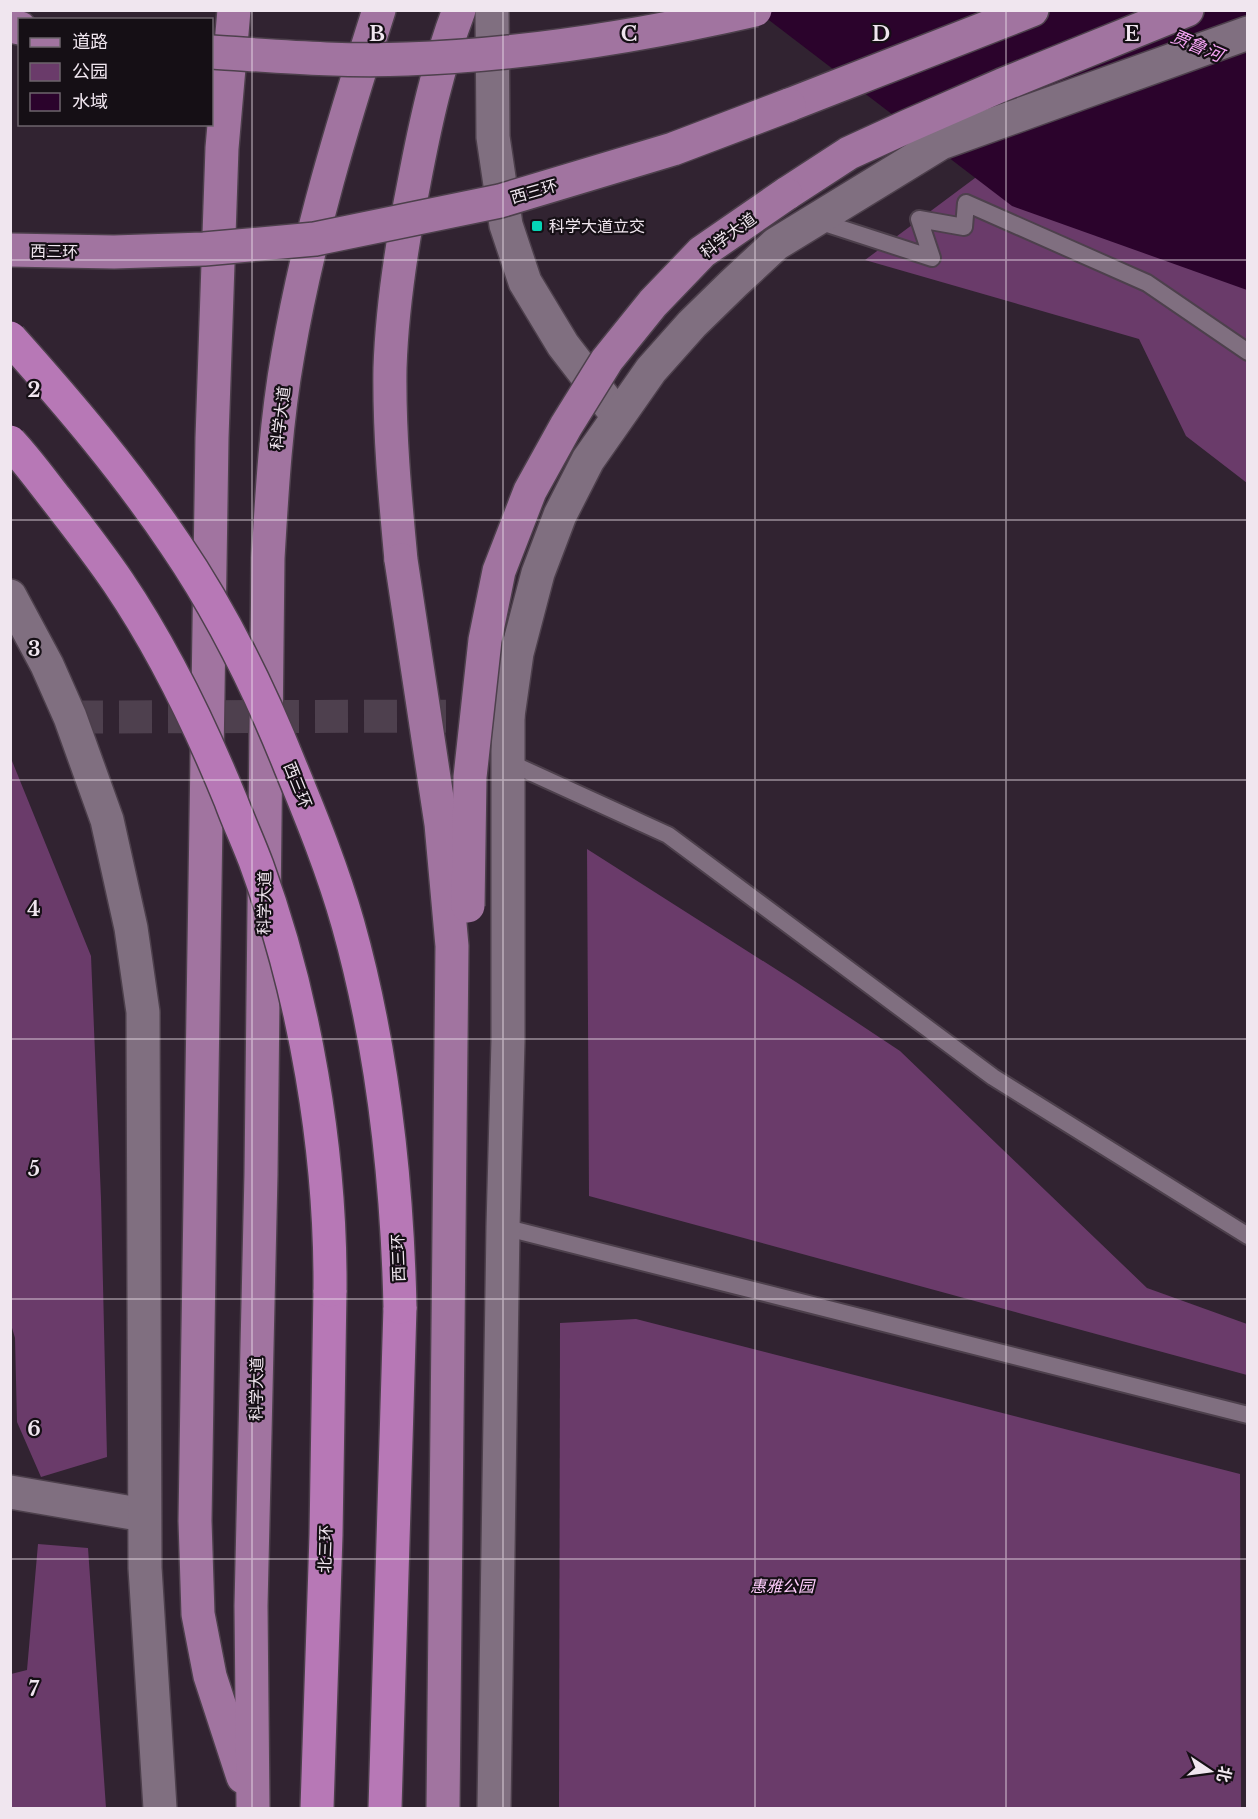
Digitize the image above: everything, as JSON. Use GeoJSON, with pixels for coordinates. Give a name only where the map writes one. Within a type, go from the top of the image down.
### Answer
{"type":"FeatureCollection","features":[{"type":"Feature","properties":{"kind":"highway","name":"西三环"},"geometry":{"type":"LineString","coordinates":[[10,338],[70,405],[176,545],[221,620],[263,699],[322,843],[348,924],[379,1067],[392,1156],[397,1221],[400,1307],[385,1809]]}},
{"type":"Feature","properties":{"kind":"highway","name":"北三环"},"geometry":{"type":"LineString","coordinates":[[10,442],[74,522],[118,583],[201,729],[257,866],[282,943],[293,987],[312,1078],[324,1164],[330,1248],[326,1523],[317,1809]]}},
{"type":"Feature","properties":{"kind":"main road"},"geometry":{"type":"LineString","coordinates":[[234,10],[222,148],[212,438],[195,1521],[198,1614],[210,1676],[253,1807]]}},
{"type":"Feature","properties":{"kind":"main road","name":"科学大道"},"geometry":{"type":"LineString","coordinates":[[253,1807],[251,1606],[261,1174],[268,558],[273,465],[288,355],[307,262],[340,131],[379,10]]}},
{"type":"Feature","properties":{"kind":"main road","name":"科学大道"},"geometry":{"type":"LineString","coordinates":[[443,1809],[452,946],[442,835],[400,560],[391,447],[390,367],[399,271],[420,150],[459,10]]}},
{"type":"Feature","properties":{"kind":"main road"},"geometry":{"type":"LineString","coordinates":[[492,10],[493,137],[506,225],[525,282],[563,345],[618,416]]}},
{"type":"Feature","properties":{"kind":"main road"},"geometry":{"type":"LineString","coordinates":[[213,52],[292,57],[417,59],[598,41],[755,10]]}},
{"type":"Feature","properties":{"kind":"main road","name":"西三环"},"geometry":{"type":"LineString","coordinates":[[10,250],[114,252],[204,249],[315,239],[500,201],[673,149],[1032,10]]}},
{"type":"Feature","properties":{"kind":"main road","name":"科学大道"},"geometry":{"type":"LineString","coordinates":[[450,1090],[469,965],[470,777],[485,640],[499,571],[530,492],[566,426],[607,360],[653,303],[702,252],[849,153],[1002,85],[1187,10]]}},
{"type":"Feature","properties":{"kind":"main road"},"geometry":{"type":"LineString","coordinates":[[494,1809],[508,1041],[508,716],[517,653],[538,573],[560,515],[588,460],[651,370],[692,324],[776,244],[941,143],[1248,33]]}},
{"type":"Feature","properties":{"kind":"main road"},"geometry":{"type":"LineString","coordinates":[[10,596],[52,675],[70,717],[107,820],[131,928],[143,1012],[145,1568],[160,1809]]}},
{"type":"Feature","properties":{"kind":"main road"},"geometry":{"type":"LineString","coordinates":[[10,1492],[144,1515]]}},
{"type":"Feature","properties":{"kind":"lane"},"geometry":{"type":"LineString","coordinates":[[814,219],[932,258],[920,219],[964,227],[966,203],[1147,283],[1248,352]]}},
{"type":"Feature","properties":{"kind":"lane"},"geometry":{"type":"LineString","coordinates":[[508,762],[668,835],[993,1077],[1248,1236]]}},
{"type":"Feature","properties":{"kind":"lane"},"geometry":{"type":"LineString","coordinates":[[503,1227],[1248,1415]]}},
{"type":"Feature","properties":{"kind":"green space"},"geometry":{"type":"Polygon","coordinates":[[[1247,76],[1247,483],[1186,436],[1139,339],[865,260],[975,178],[1247,76]]]}},
{"type":"Feature","properties":{"kind":"green space"},"geometry":{"type":"Polygon","coordinates":[[[10,756],[91,956],[101,1199],[107,1457],[41,1477],[17,1422],[15,1338],[10,1321],[10,756]]]}},
{"type":"Feature","properties":{"kind":"green space"},"geometry":{"type":"Polygon","coordinates":[[[587,849],[900,1051],[1147,1288],[1247,1324],[1247,1375],[589,1196],[587,849]]]}},
{"type":"Feature","properties":{"kind":"green space","name":"惠雅公园"},"geometry":{"type":"Polygon","coordinates":[[[636,1319],[1240,1474],[1241,1808],[559,1808],[560,1323],[636,1319]]]}},
{"type":"Feature","properties":{"kind":"green space"},"geometry":{"type":"Polygon","coordinates":[[[38,1544],[88,1548],[106,1808],[11,1808],[11,1674],[27,1670],[38,1544]]]}},
{"type":"Feature","properties":{"kind":"water","name":"贾鲁河"},"geometry":{"type":"Polygon","coordinates":[[[757,11],[1247,11],[1247,290],[1012,206],[757,11]]]}},
{"type":"Feature","properties":{"kind":"tunnel"},"geometry":{"type":"LineString","coordinates":[[70,717],[506,716]]}},
{"type":"Feature","properties":{"kind":"place","name":"科学大道立交"},"geometry":{"type":"Point","coordinates":[537,226]}}]}
